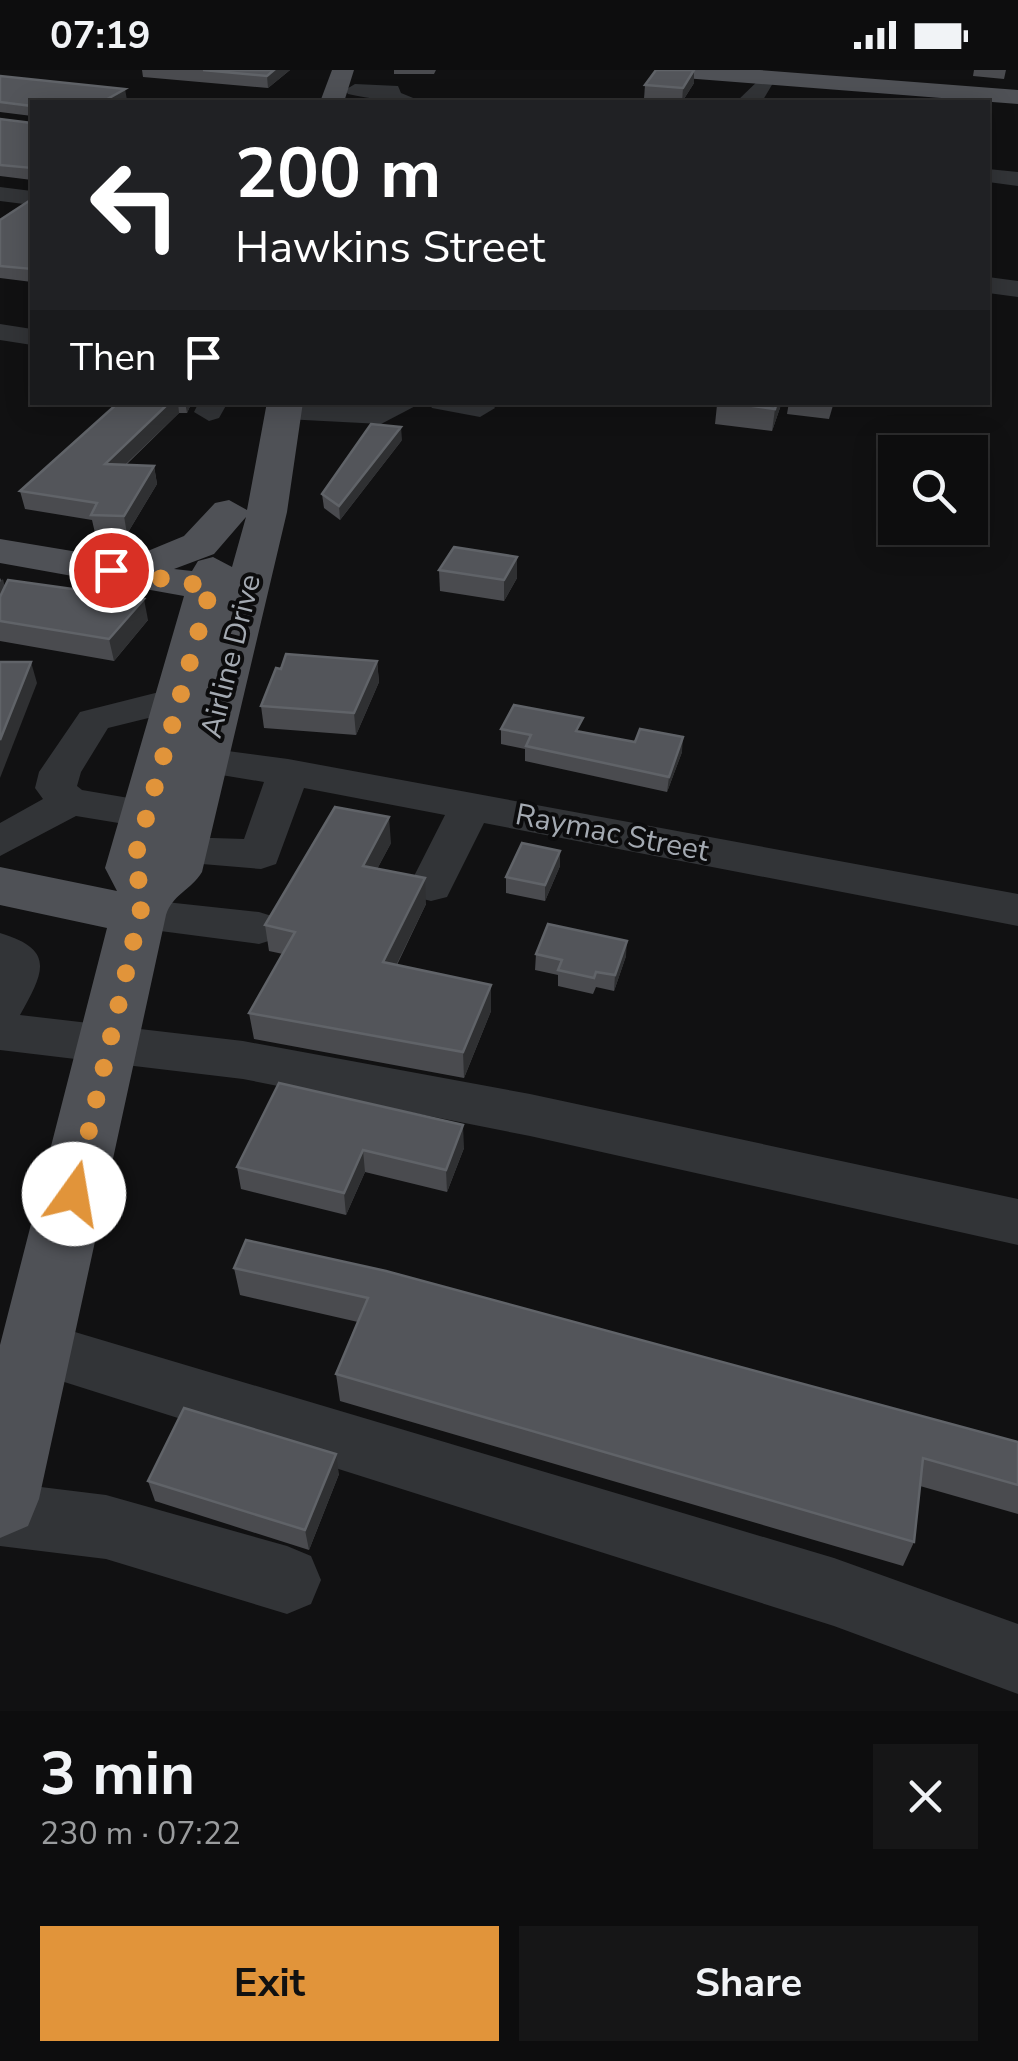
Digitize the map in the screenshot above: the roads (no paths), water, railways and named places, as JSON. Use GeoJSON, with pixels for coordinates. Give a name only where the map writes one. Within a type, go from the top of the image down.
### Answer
{"type":"FeatureCollection","features":[{"type":"Feature","properties":{"kind":"main road"},"geometry":{"type":"LineString","coordinates":[[671,70],[1018,97]]}},
{"type":"Feature","properties":{"kind":"main road"},"geometry":{"type":"LineString","coordinates":[[335,100],[361,79]]}},
{"type":"Feature","properties":{"kind":"main road","name":"Airline Drive"},"geometry":{"type":"LineString","coordinates":[[165,833],[205,761],[229,588],[230,512],[275,405]]}},
{"type":"Feature","properties":{"kind":"main road","name":"Airline Drive"},"geometry":{"type":"LineString","coordinates":[[142,904],[176,872],[165,833],[179,699],[267,512],[275,405]]}},
{"type":"Feature","properties":{"kind":"main road"},"geometry":{"type":"LineString","coordinates":[[111,570],[172,558],[199,545],[230,512]]}},
{"type":"Feature","properties":{"kind":"main road"},"geometry":{"type":"LineString","coordinates":[[0,551],[229,588]]}},
{"type":"Feature","properties":{"kind":"main road"},"geometry":{"type":"LineString","coordinates":[[0,886],[142,904],[0,1498]]}},
{"type":"Feature","properties":{"kind":"street"},"geometry":{"type":"LineString","coordinates":[[361,79],[404,75]]}},
{"type":"Feature","properties":{"kind":"street"},"geometry":{"type":"LineString","coordinates":[[748,100],[756,96],[768,78]]}},
{"type":"Feature","properties":{"kind":"street"},"geometry":{"type":"LineString","coordinates":[[361,79],[391,90],[392,97],[405,100]]}},
{"type":"Feature","properties":{"kind":"street"},"geometry":{"type":"LineString","coordinates":[[990,176],[1018,179]]}},
{"type":"Feature","properties":{"kind":"street"},"geometry":{"type":"LineString","coordinates":[[990,286],[1018,288]]}},
{"type":"Feature","properties":{"kind":"street"},"geometry":{"type":"LineString","coordinates":[[0,332],[30,336]]}},
{"type":"Feature","properties":{"kind":"street"},"geometry":{"type":"LineString","coordinates":[[275,405],[381,415],[403,405]]}},
{"type":"Feature","properties":{"kind":"street"},"geometry":{"type":"LineString","coordinates":[[461,405],[480,408]]}},
{"type":"Feature","properties":{"kind":"street"},"geometry":{"type":"LineString","coordinates":[[179,699],[94,720],[60,772],[56,788],[69,802],[165,833],[261,854],[288,772]]}},
{"type":"Feature","properties":{"kind":"street","name":"Raymac Street"},"geometry":{"type":"LineString","coordinates":[[205,761],[288,772],[1018,910]]}},
{"type":"Feature","properties":{"kind":"street"},"geometry":{"type":"LineString","coordinates":[[0,842],[69,802]]}},
{"type":"Feature","properties":{"kind":"street"},"geometry":{"type":"LineString","coordinates":[[431,886],[470,806]]}},
{"type":"Feature","properties":{"kind":"street"},"geometry":{"type":"LineString","coordinates":[[142,904],[259,928]]}},
{"type":"Feature","properties":{"kind":"street"},"geometry":{"type":"LineString","coordinates":[[0,950],[18,962],[19,972],[0,1007]]}},
{"type":"Feature","properties":{"kind":"street"},"geometry":{"type":"LineString","coordinates":[[0,1031],[244,1060],[511,1112],[1018,1222]]}},
{"type":"Feature","properties":{"kind":"street"},"geometry":{"type":"LineString","coordinates":[[38,1348],[834,1592],[1018,1660]]}},
{"type":"Feature","properties":{"kind":"street"},"geometry":{"type":"LineString","coordinates":[[0,1514],[106,1527],[287,1580]]}}]}
